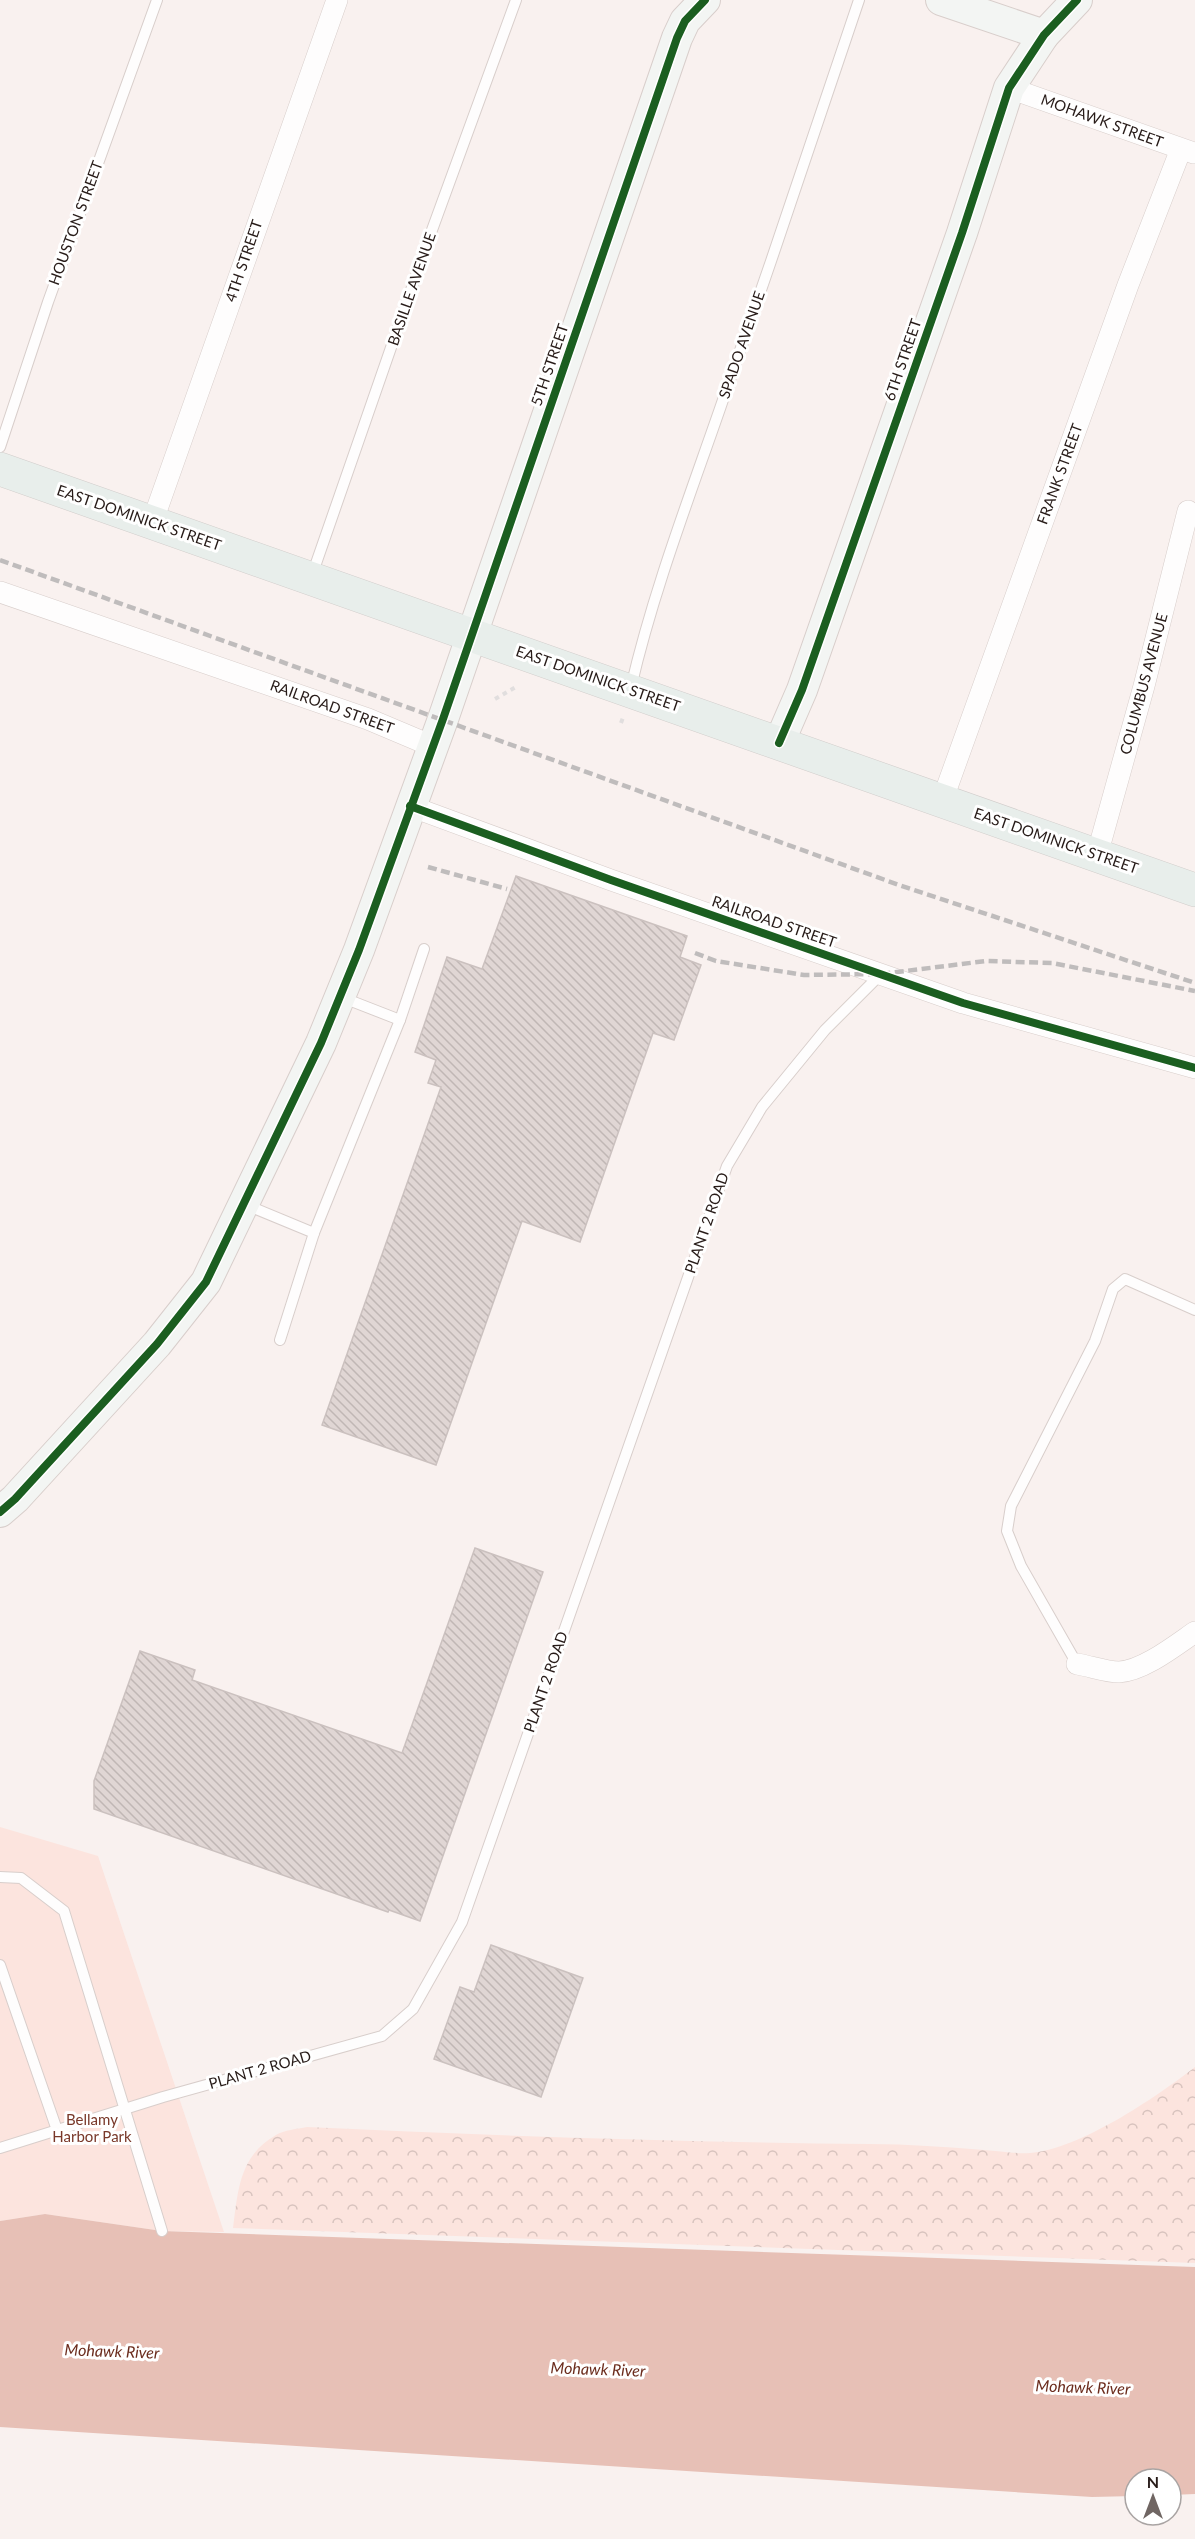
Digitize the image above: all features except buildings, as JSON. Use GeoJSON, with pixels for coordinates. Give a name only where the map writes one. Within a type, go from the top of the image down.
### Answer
{"type":"FeatureCollection","features":[{"type":"Feature","properties":{"kind":"main road","name":"EAST DOMINICK STREET"},"geometry":{"type":"LineString","coordinates":[[0,470],[1195,890]]}},
{"type":"Feature","properties":{"kind":"street","name":"4TH STREET"},"geometry":{"type":"LineString","coordinates":[[152,523],[337,0]]}},
{"type":"Feature","properties":{"kind":"street","name":"5TH STREET"},"geometry":{"type":"LineString","coordinates":[[432,746],[677,38],[685,21],[705,0]]}},
{"type":"Feature","properties":{"kind":"street"},"geometry":{"type":"LineString","coordinates":[[941,0],[1044,35]]}},
{"type":"Feature","properties":{"kind":"street","name":"6TH STREET"},"geometry":{"type":"LineString","coordinates":[[778,743],[802,690],[962,233],[1009,88],[1044,35],[1077,0]]}},
{"type":"Feature","properties":{"kind":"street","name":"MOHAWK STREET"},"geometry":{"type":"LineString","coordinates":[[1009,88],[1188,151]]}},
{"type":"Feature","properties":{"kind":"street","name":"FRANK STREET"},"geometry":{"type":"LineString","coordinates":[[942,801],[1128,285],[1188,151]]}},
{"type":"Feature","properties":{"kind":"street","name":"COLUMBUS AVENUE"},"geometry":{"type":"LineString","coordinates":[[1097,855],[1144,686],[1188,511]]}},
{"type":"Feature","properties":{"kind":"street","name":"RAILROAD STREET"},"geometry":{"type":"LineString","coordinates":[[0,592],[368,719],[432,746]]}},
{"type":"Feature","properties":{"kind":"street"},"geometry":{"type":"LineString","coordinates":[[0,1512],[157,1344],[206,1282],[321,1042],[340,997],[432,746]]}},
{"type":"Feature","properties":{"kind":"street","name":"RAILROAD STREET"},"geometry":{"type":"LineString","coordinates":[[410,806],[611,880],[963,1003],[1195,1068]]}},
{"type":"Feature","properties":{"kind":"street"},"geometry":{"type":"LineString","coordinates":[[1077,1664],[1120,1672],[1137,1667],[1166,1652],[1195,1632]]}},
{"type":"Feature","properties":{"kind":"lane","name":"HOUSTON STREET"},"geometry":{"type":"LineString","coordinates":[[0,447],[48,302],[157,0]]}},
{"type":"Feature","properties":{"kind":"lane","name":"BASILLE AVENUE"},"geometry":{"type":"LineString","coordinates":[[311,579],[428,241],[516,0]]}},
{"type":"Feature","properties":{"kind":"lane","name":"SPADO AVENUE"},"geometry":{"type":"LineString","coordinates":[[630,690],[639,652],[670,551],[801,175],[859,0]]}},
{"type":"Feature","properties":{"kind":"lane"},"geometry":{"type":"LineString","coordinates":[[280,1340],[314,1233],[400,1020],[424,949]]}},
{"type":"Feature","properties":{"kind":"lane","name":"PLANT 2 ROAD"},"geometry":{"type":"LineString","coordinates":[[0,2148],[382,2036],[413,2009],[462,1922],[727,1166],[762,1107],[825,1030],[881,974]]}},
{"type":"Feature","properties":{"kind":"lane"},"geometry":{"type":"LineString","coordinates":[[340,997],[400,1020]]}},
{"type":"Feature","properties":{"kind":"lane"},"geometry":{"type":"LineString","coordinates":[[244,1204],[314,1233]]}},
{"type":"Feature","properties":{"kind":"lane"},"geometry":{"type":"LineString","coordinates":[[1077,1664],[1021,1566],[1007,1531],[1011,1506],[1095,1341],[1113,1289],[1119,1282],[1125,1279],[1195,1310]]}},
{"type":"Feature","properties":{"kind":"lane"},"geometry":{"type":"LineString","coordinates":[[0,1877],[21,1878],[64,1911],[162,2231]]}},
{"type":"Feature","properties":{"kind":"lane"},"geometry":{"type":"LineString","coordinates":[[0,1965],[57,2130]]}},
{"type":"Feature","properties":{"kind":"path"},"geometry":{"type":"LineString","coordinates":[[495,699],[516,687]]}},
{"type":"Feature","properties":{"kind":"green space","name":"Bellamy Harbor Park"},"geometry":{"type":"Polygon","coordinates":[[[0,1827],[98,1856],[224,2232],[162,2231],[45,2214],[0,2221],[0,1827]]]}},
{"type":"Feature","properties":{"kind":"green space"},"geometry":{"type":"Polygon","coordinates":[[[1195,2067],[1195,2263],[233,2228],[239,2188],[247,2164],[254,2153],[279,2133],[307,2127],[588,2138],[898,2145],[1030,2153],[1050,2149],[1094,2132],[1138,2107],[1195,2067]]]}},
{"type":"Feature","properties":{"kind":"water","name":"Mohawk River"},"geometry":{"type":"Polygon","coordinates":[[[45,2214],[162,2231],[1195,2267],[1195,2494],[1183,2494],[1183,2467],[1123,2467],[1123,2496],[1092,2497],[0,2427],[0,2221],[45,2214]]]}},
{"type":"Feature","properties":{"kind":"railway"},"geometry":{"type":"LineString","coordinates":[[0,560],[899,885],[1195,983]]}},
{"type":"Feature","properties":{"kind":"railway"},"geometry":{"type":"LineString","coordinates":[[428,867],[507,889]]}},
{"type":"Feature","properties":{"kind":"railway"},"geometry":{"type":"LineString","coordinates":[[695,953],[716,961],[804,975],[881,974],[986,961],[1052,963],[1195,991]]}},
{"type":"Feature","properties":{"kind":"cycle path"},"geometry":{"type":"LineString","coordinates":[[0,1512],[15,1499],[157,1344],[206,1282],[321,1043],[359,950],[443,719],[677,38],[685,21],[705,0]]}},
{"type":"Feature","properties":{"kind":"cycle path"},"geometry":{"type":"LineString","coordinates":[[779,743],[802,690],[962,233],[1009,88],[1044,35],[1077,0]]}},
{"type":"Feature","properties":{"kind":"cycle path"},"geometry":{"type":"LineString","coordinates":[[410,806],[611,880],[963,1003],[1195,1068]]}}]}
